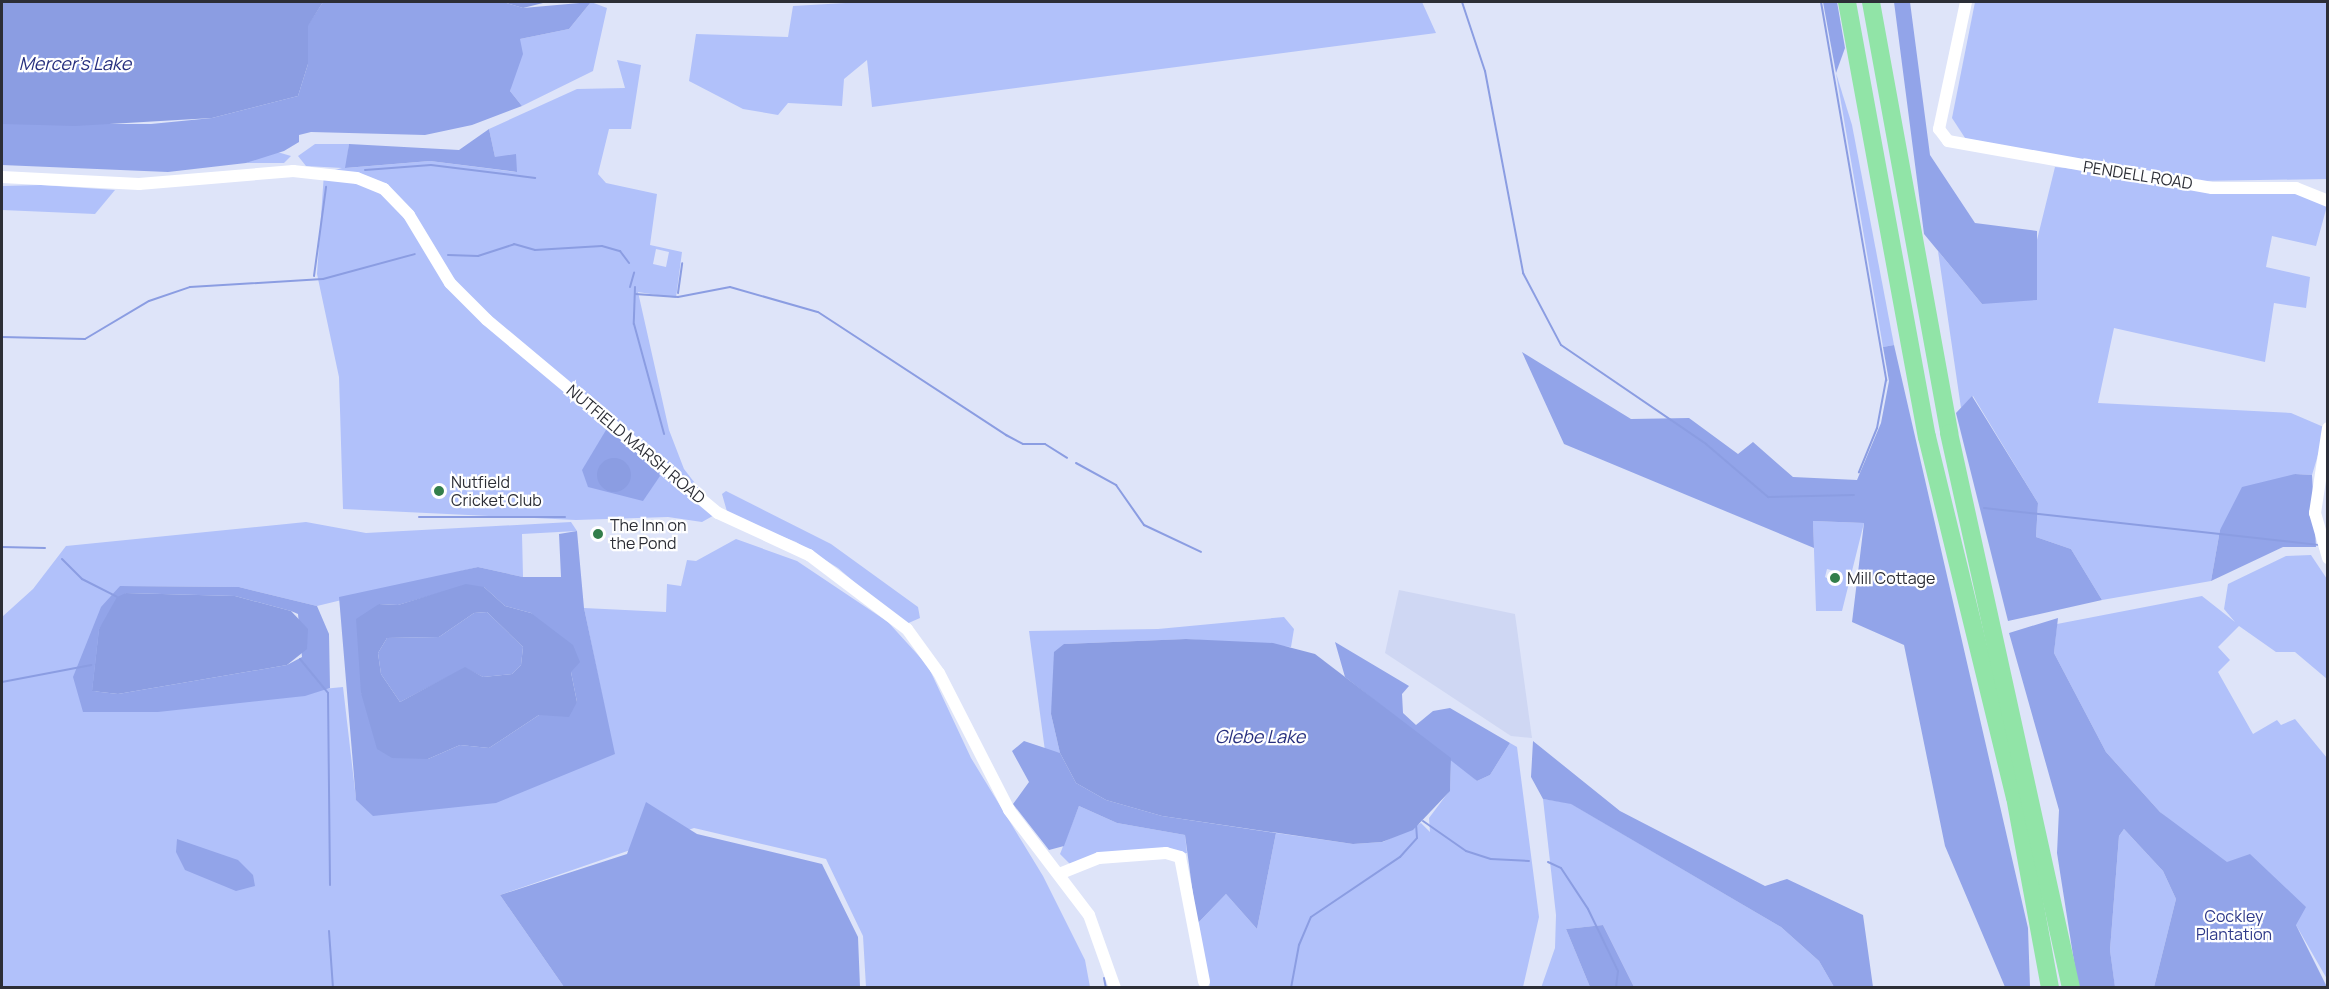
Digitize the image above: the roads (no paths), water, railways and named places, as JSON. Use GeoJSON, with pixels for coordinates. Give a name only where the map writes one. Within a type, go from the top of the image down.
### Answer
{"type":"FeatureCollection","features":[{"type":"Feature","properties":{"kind":"highway"},"geometry":{"type":"LineString","coordinates":[[1847,2],[1911,360],[2015,797],[2050,987]]}},
{"type":"Feature","properties":{"kind":"highway"},"geometry":{"type":"LineString","coordinates":[[1871,2],[1949,432],[2071,987]]}},
{"type":"Feature","properties":{"kind":"street","name":"PENDELL ROAD"},"geometry":{"type":"LineString","coordinates":[[1966,2],[1940,129],[1948,141],[2212,188],[2296,188],[2328,201]]}},
{"type":"Feature","properties":{"kind":"street","name":"NUTFIELD MARSH ROAD"},"geometry":{"type":"LineString","coordinates":[[2,177],[139,184],[283,171],[357,177],[384,189],[409,215],[450,283],[487,320],[718,513],[809,555],[907,629],[939,672],[1009,810],[1059,873],[1098,932],[1115,987]]}},
{"type":"Feature","properties":{"kind":"street"},"geometry":{"type":"LineString","coordinates":[[2328,428],[2315,513],[2328,558]]}},
{"type":"Feature","properties":{"kind":"street"},"geometry":{"type":"LineString","coordinates":[[1059,873],[1099,858],[1166,853],[1180,857],[1204,982]]}},
{"type":"Feature","properties":{"kind":"water","name":"Mercer's Lake"},"geometry":{"type":"Polygon","coordinates":[[[2,2],[323,2],[308,26],[308,64],[298,96],[212,118],[75,126],[2,124],[2,2]]]}},
{"type":"Feature","properties":{"kind":"water"},"geometry":{"type":"Polygon","coordinates":[[[503,2],[547,2],[523,8],[503,2]]]}},
{"type":"Feature","properties":{"kind":"water"},"geometry":{"type":"Polygon","coordinates":[[[614,458],[626,463],[631,475],[626,487],[614,492],[602,487],[597,475],[602,463],[614,458]]]}},
{"type":"Feature","properties":{"kind":"water"},"geometry":{"type":"Polygon","coordinates":[[[466,584],[484,587],[505,606],[531,613],[573,645],[580,662],[571,672],[577,702],[569,717],[539,715],[489,748],[460,745],[428,759],[392,758],[377,749],[361,693],[356,619],[379,604],[398,605],[466,584]],[[487,612],[474,613],[439,637],[387,638],[378,653],[381,674],[400,702],[465,667],[483,677],[512,674],[521,665],[523,647],[487,612]]]}},
{"type":"Feature","properties":{"kind":"water"},"geometry":{"type":"Polygon","coordinates":[[[126,593],[235,596],[291,611],[308,629],[307,649],[287,665],[118,694],[92,691],[99,629],[117,597],[126,593]]]}},
{"type":"Feature","properties":{"kind":"water","name":"Glebe Lake"},"geometry":{"type":"Polygon","coordinates":[[[1186,639],[1273,643],[1315,654],[1451,758],[1450,791],[1413,830],[1382,842],[1353,844],[1162,816],[1106,800],[1076,783],[1060,753],[1051,714],[1054,652],[1064,644],[1186,639]]]}},
{"type":"Feature","properties":{"kind":"waterway"},"geometry":{"type":"LineString","coordinates":[[1462,2],[1485,71],[1523,273],[1561,345],[1706,444],[1768,497],[1854,495]]}},
{"type":"Feature","properties":{"kind":"waterway"},"geometry":{"type":"LineString","coordinates":[[1821,2],[1886,380],[1877,428],[1859,472]]}},
{"type":"Feature","properties":{"kind":"waterway"},"geometry":{"type":"LineString","coordinates":[[365,170],[431,165],[535,178]]}},
{"type":"Feature","properties":{"kind":"waterway"},"geometry":{"type":"LineString","coordinates":[[314,276],[326,187]]}},
{"type":"Feature","properties":{"kind":"waterway"},"geometry":{"type":"LineString","coordinates":[[448,255],[478,256],[514,244],[535,250],[602,246],[620,251],[629,263]]}},
{"type":"Feature","properties":{"kind":"waterway"},"geometry":{"type":"LineString","coordinates":[[2,337],[85,339],[149,301],[190,287],[323,279],[415,254]]}},
{"type":"Feature","properties":{"kind":"waterway"},"geometry":{"type":"LineString","coordinates":[[678,293],[682,263]]}},
{"type":"Feature","properties":{"kind":"waterway"},"geometry":{"type":"LineString","coordinates":[[630,287],[634,273]]}},
{"type":"Feature","properties":{"kind":"waterway"},"geometry":{"type":"LineString","coordinates":[[635,287],[634,324],[664,434]]}},
{"type":"Feature","properties":{"kind":"waterway"},"geometry":{"type":"LineString","coordinates":[[635,294],[678,297],[730,287],[818,312],[1006,435],[1023,444],[1045,444],[1067,458]]}},
{"type":"Feature","properties":{"kind":"waterway"},"geometry":{"type":"LineString","coordinates":[[1076,463],[1116,485],[1144,525],[1201,552]]}},
{"type":"Feature","properties":{"kind":"waterway"},"geometry":{"type":"LineString","coordinates":[[1984,508],[2318,545]]}},
{"type":"Feature","properties":{"kind":"waterway"},"geometry":{"type":"LineString","coordinates":[[419,517],[565,517]]}},
{"type":"Feature","properties":{"kind":"waterway"},"geometry":{"type":"LineString","coordinates":[[2,547],[45,548]]}},
{"type":"Feature","properties":{"kind":"waterway"},"geometry":{"type":"LineString","coordinates":[[62,559],[82,579],[117,597]]}},
{"type":"Feature","properties":{"kind":"waterway"},"geometry":{"type":"LineString","coordinates":[[300,659],[328,693],[330,885]]}},
{"type":"Feature","properties":{"kind":"waterway"},"geometry":{"type":"LineString","coordinates":[[2,682],[91,665]]}},
{"type":"Feature","properties":{"kind":"waterway"},"geometry":{"type":"LineString","coordinates":[[1423,821],[1466,851],[1491,859],[1529,861]]}},
{"type":"Feature","properties":{"kind":"waterway"},"geometry":{"type":"LineString","coordinates":[[1291,988],[1299,945],[1311,917],[1400,857],[1417,838],[1416,823]]}},
{"type":"Feature","properties":{"kind":"waterway"},"geometry":{"type":"LineString","coordinates":[[1548,862],[1561,868],[1588,909],[1618,971],[1616,988]]}},
{"type":"Feature","properties":{"kind":"waterway"},"geometry":{"type":"LineString","coordinates":[[329,931],[333,988]]}},
{"type":"Feature","properties":{"kind":"waterway"},"geometry":{"type":"LineString","coordinates":[[1104,978],[1106,988]]}},
{"type":"Feature","properties":{"kind":"place","name":"Nutfield Cricket Club"},"geometry":{"type":"Point","coordinates":[439,491]}},
{"type":"Feature","properties":{"kind":"place","name":"The Inn on the Pond"},"geometry":{"type":"Point","coordinates":[598,534]}},
{"type":"Feature","properties":{"kind":"place","name":"Mill Cottage"},"geometry":{"type":"Point","coordinates":[1835,578]}},
{"type":"Feature","properties":{"kind":"park label","name":"Cockley Plantation"},"geometry":{"type":"Point","coordinates":[2234,925]}}]}
